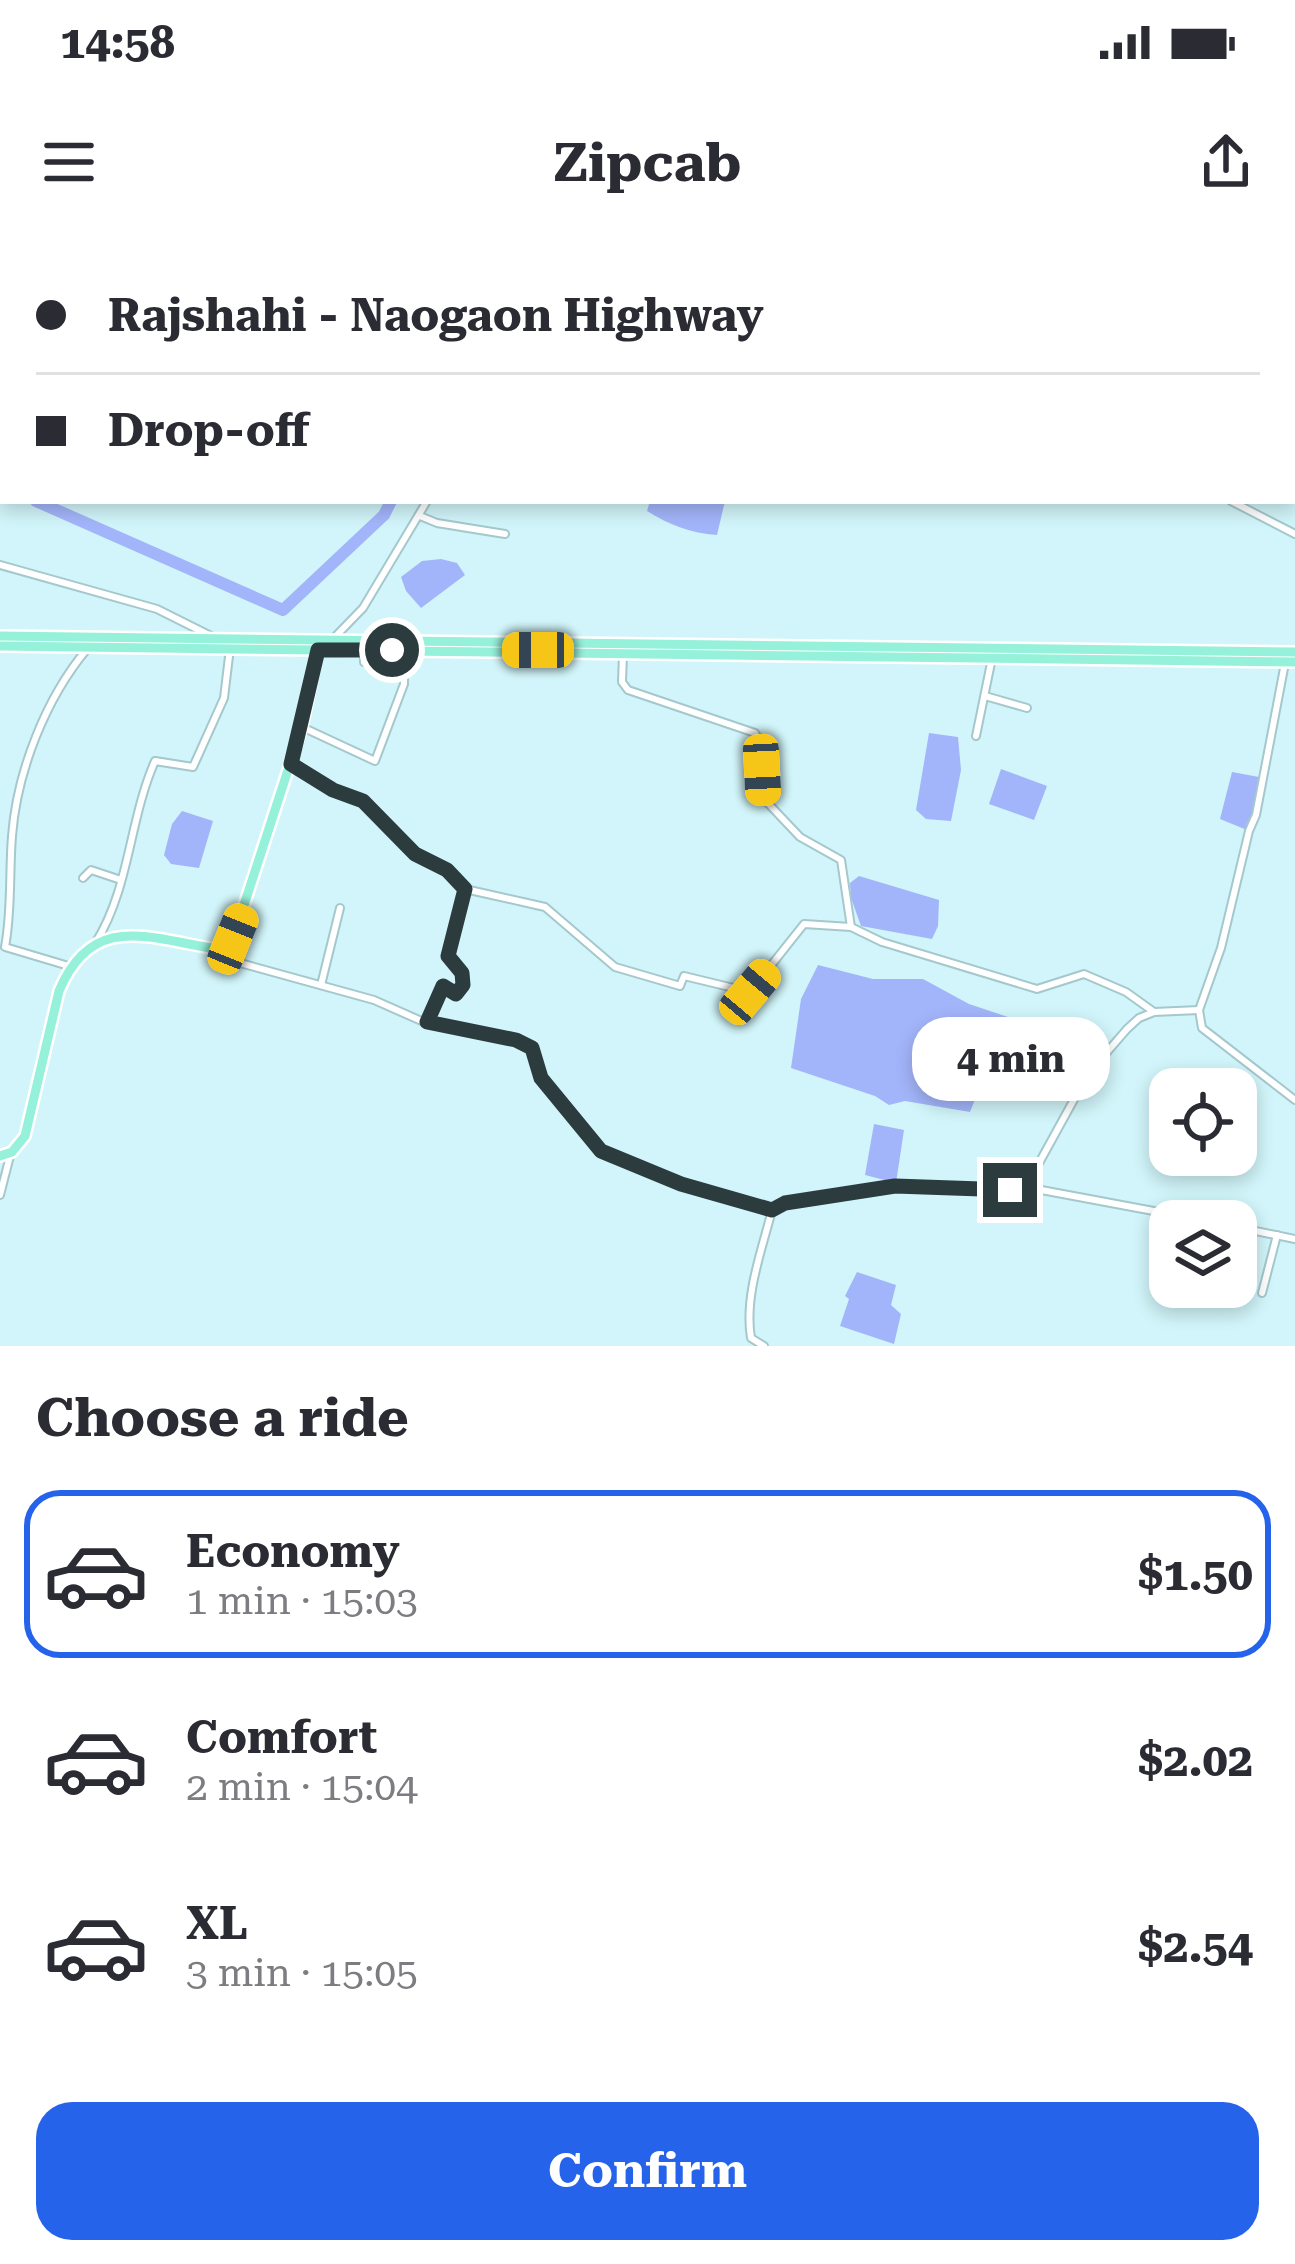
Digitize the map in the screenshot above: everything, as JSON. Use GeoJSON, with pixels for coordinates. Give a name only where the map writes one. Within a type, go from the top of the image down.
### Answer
{"type":"FeatureCollection","features":[{"type":"Feature","properties":{"kind":"main road"},"geometry":{"type":"LineString","coordinates":[[0,636],[318,650],[419,645],[1225,656],[1290,662]]}},
{"type":"Feature","properties":{"kind":"main road"},"geometry":{"type":"LineString","coordinates":[[0,646],[192,643],[216,638],[992,658],[1225,656],[1295,649]]}},
{"type":"Feature","properties":{"kind":"main road"},"geometry":{"type":"LineString","coordinates":[[6,1154],[25,1136],[59,991],[72,967],[96,942],[111,935],[137,936],[224,950],[233,939],[302,728],[318,650]]}},
{"type":"Feature","properties":{"kind":"street"},"geometry":{"type":"LineString","coordinates":[[332,640],[363,608],[426,504]]}},
{"type":"Feature","properties":{"kind":"street"},"geometry":{"type":"LineString","coordinates":[[1237,504],[1295,534]]}},
{"type":"Feature","properties":{"kind":"street"},"geometry":{"type":"LineString","coordinates":[[420,515],[437,523],[505,534]]}},
{"type":"Feature","properties":{"kind":"street"},"geometry":{"type":"LineString","coordinates":[[0,565],[157,609],[216,638]]}},
{"type":"Feature","properties":{"kind":"street"},"geometry":{"type":"LineString","coordinates":[[72,967],[5,947],[18,795],[64,676],[90,646]]}},
{"type":"Feature","properties":{"kind":"street"},"geometry":{"type":"LineString","coordinates":[[96,942],[108,923],[142,792],[155,761],[193,766],[224,698],[230,648]]}},
{"type":"Feature","properties":{"kind":"street"},"geometry":{"type":"LineString","coordinates":[[302,728],[375,761],[404,684],[404,666],[364,662],[364,650]]}},
{"type":"Feature","properties":{"kind":"street"},"geometry":{"type":"LineString","coordinates":[[623,652],[622,682],[628,690],[755,733],[760,742],[763,798],[800,837],[841,860],[851,927]]}},
{"type":"Feature","properties":{"kind":"street"},"geometry":{"type":"LineString","coordinates":[[976,736],[992,658]]}},
{"type":"Feature","properties":{"kind":"street"},"geometry":{"type":"LineString","coordinates":[[1290,662],[1256,815],[1221,948],[1199,1010],[1202,1028],[1295,1100]]}},
{"type":"Feature","properties":{"kind":"street"},"geometry":{"type":"LineString","coordinates":[[985,696],[1027,708]]}},
{"type":"Feature","properties":{"kind":"street"},"geometry":{"type":"LineString","coordinates":[[291,764],[333,790],[363,801],[415,854],[447,870],[465,889],[545,907],[615,967],[680,986],[684,976],[750,992],[804,924],[851,927],[882,942],[1036,989],[1084,974],[1126,992],[1154,1012]]}},
{"type":"Feature","properties":{"kind":"street"},"geometry":{"type":"LineString","coordinates":[[83,878],[91,870],[122,880]]}},
{"type":"Feature","properties":{"kind":"street"},"geometry":{"type":"LineString","coordinates":[[427,1022],[443,986],[456,994],[463,985],[462,973],[448,956],[465,889]]}},
{"type":"Feature","properties":{"kind":"street"},"geometry":{"type":"LineString","coordinates":[[321,985],[340,908]]}},
{"type":"Feature","properties":{"kind":"street"},"geometry":{"type":"LineString","coordinates":[[224,950],[240,963],[427,1022],[516,1040],[532,1048],[541,1078],[601,1151],[681,1184],[772,1210],[785,1203],[895,1186],[1010,1190],[1024,1183],[1088,1074],[1139,1018],[1154,1012],[1199,1010]]}},
{"type":"Feature","properties":{"kind":"street"},"geometry":{"type":"LineString","coordinates":[[0,1195],[6,1154]]}},
{"type":"Feature","properties":{"kind":"street"},"geometry":{"type":"LineString","coordinates":[[1024,1183],[1149,1210]]}},
{"type":"Feature","properties":{"kind":"street"},"geometry":{"type":"LineString","coordinates":[[764,1346],[751,1338],[749,1324],[772,1210]]}},
{"type":"Feature","properties":{"kind":"street"},"geometry":{"type":"LineString","coordinates":[[1257,1231],[1295,1239]]}},
{"type":"Feature","properties":{"kind":"street"},"geometry":{"type":"LineString","coordinates":[[1262,1293],[1277,1234]]}},
{"type":"Feature","properties":{"kind":"water"},"geometry":{"type":"Polygon","coordinates":[[[649,504],[724,504],[717,535],[689,530],[647,511],[649,504]]]}},
{"type":"Feature","properties":{"kind":"water"},"geometry":{"type":"Polygon","coordinates":[[[422,561],[457,563],[465,575],[421,608],[401,577],[422,561]]]}},
{"type":"Feature","properties":{"kind":"water"},"geometry":{"type":"Polygon","coordinates":[[[929,733],[958,737],[961,770],[951,821],[926,819],[916,810],[929,733]]]}},
{"type":"Feature","properties":{"kind":"water"},"geometry":{"type":"Polygon","coordinates":[[[1001,769],[1047,786],[1034,820],[989,804],[1001,769]]]}},
{"type":"Feature","properties":{"kind":"water"},"geometry":{"type":"Polygon","coordinates":[[[1232,772],[1259,777],[1247,830],[1220,819],[1232,772]]]}},
{"type":"Feature","properties":{"kind":"water"},"geometry":{"type":"Polygon","coordinates":[[[182,811],[213,821],[199,868],[171,864],[164,855],[172,824],[182,811]]]}},
{"type":"Feature","properties":{"kind":"water"},"geometry":{"type":"Polygon","coordinates":[[[859,876],[939,900],[938,926],[932,939],[861,926],[850,883],[859,876]]]}},
{"type":"Feature","properties":{"kind":"water"},"geometry":{"type":"Polygon","coordinates":[[[818,965],[873,979],[923,979],[969,1004],[1008,1017],[970,1112],[905,1101],[889,1105],[791,1068],[801,999],[818,965]]]}},
{"type":"Feature","properties":{"kind":"water"},"geometry":{"type":"Polygon","coordinates":[[[874,1124],[904,1130],[896,1183],[865,1175],[874,1124]]]}},
{"type":"Feature","properties":{"kind":"water"},"geometry":{"type":"Polygon","coordinates":[[[857,1272],[896,1285],[891,1305],[901,1314],[894,1344],[840,1326],[849,1299],[845,1296],[857,1272]]]}},
{"type":"Feature","properties":{"kind":"waterway"},"geometry":{"type":"LineString","coordinates":[[43,504],[283,610],[384,515],[390,504]]}},
{"type":"Feature","properties":{"kind":"route"},"geometry":{"type":"LineString","coordinates":[[392,650],[318,650],[291,764],[333,790],[363,801],[415,854],[447,870],[465,889],[448,956],[462,973],[463,985],[456,994],[443,986],[427,1022],[516,1040],[532,1048],[541,1078],[601,1151],[716,1195],[772,1210],[785,1203],[895,1186],[1010,1190]]}}]}
